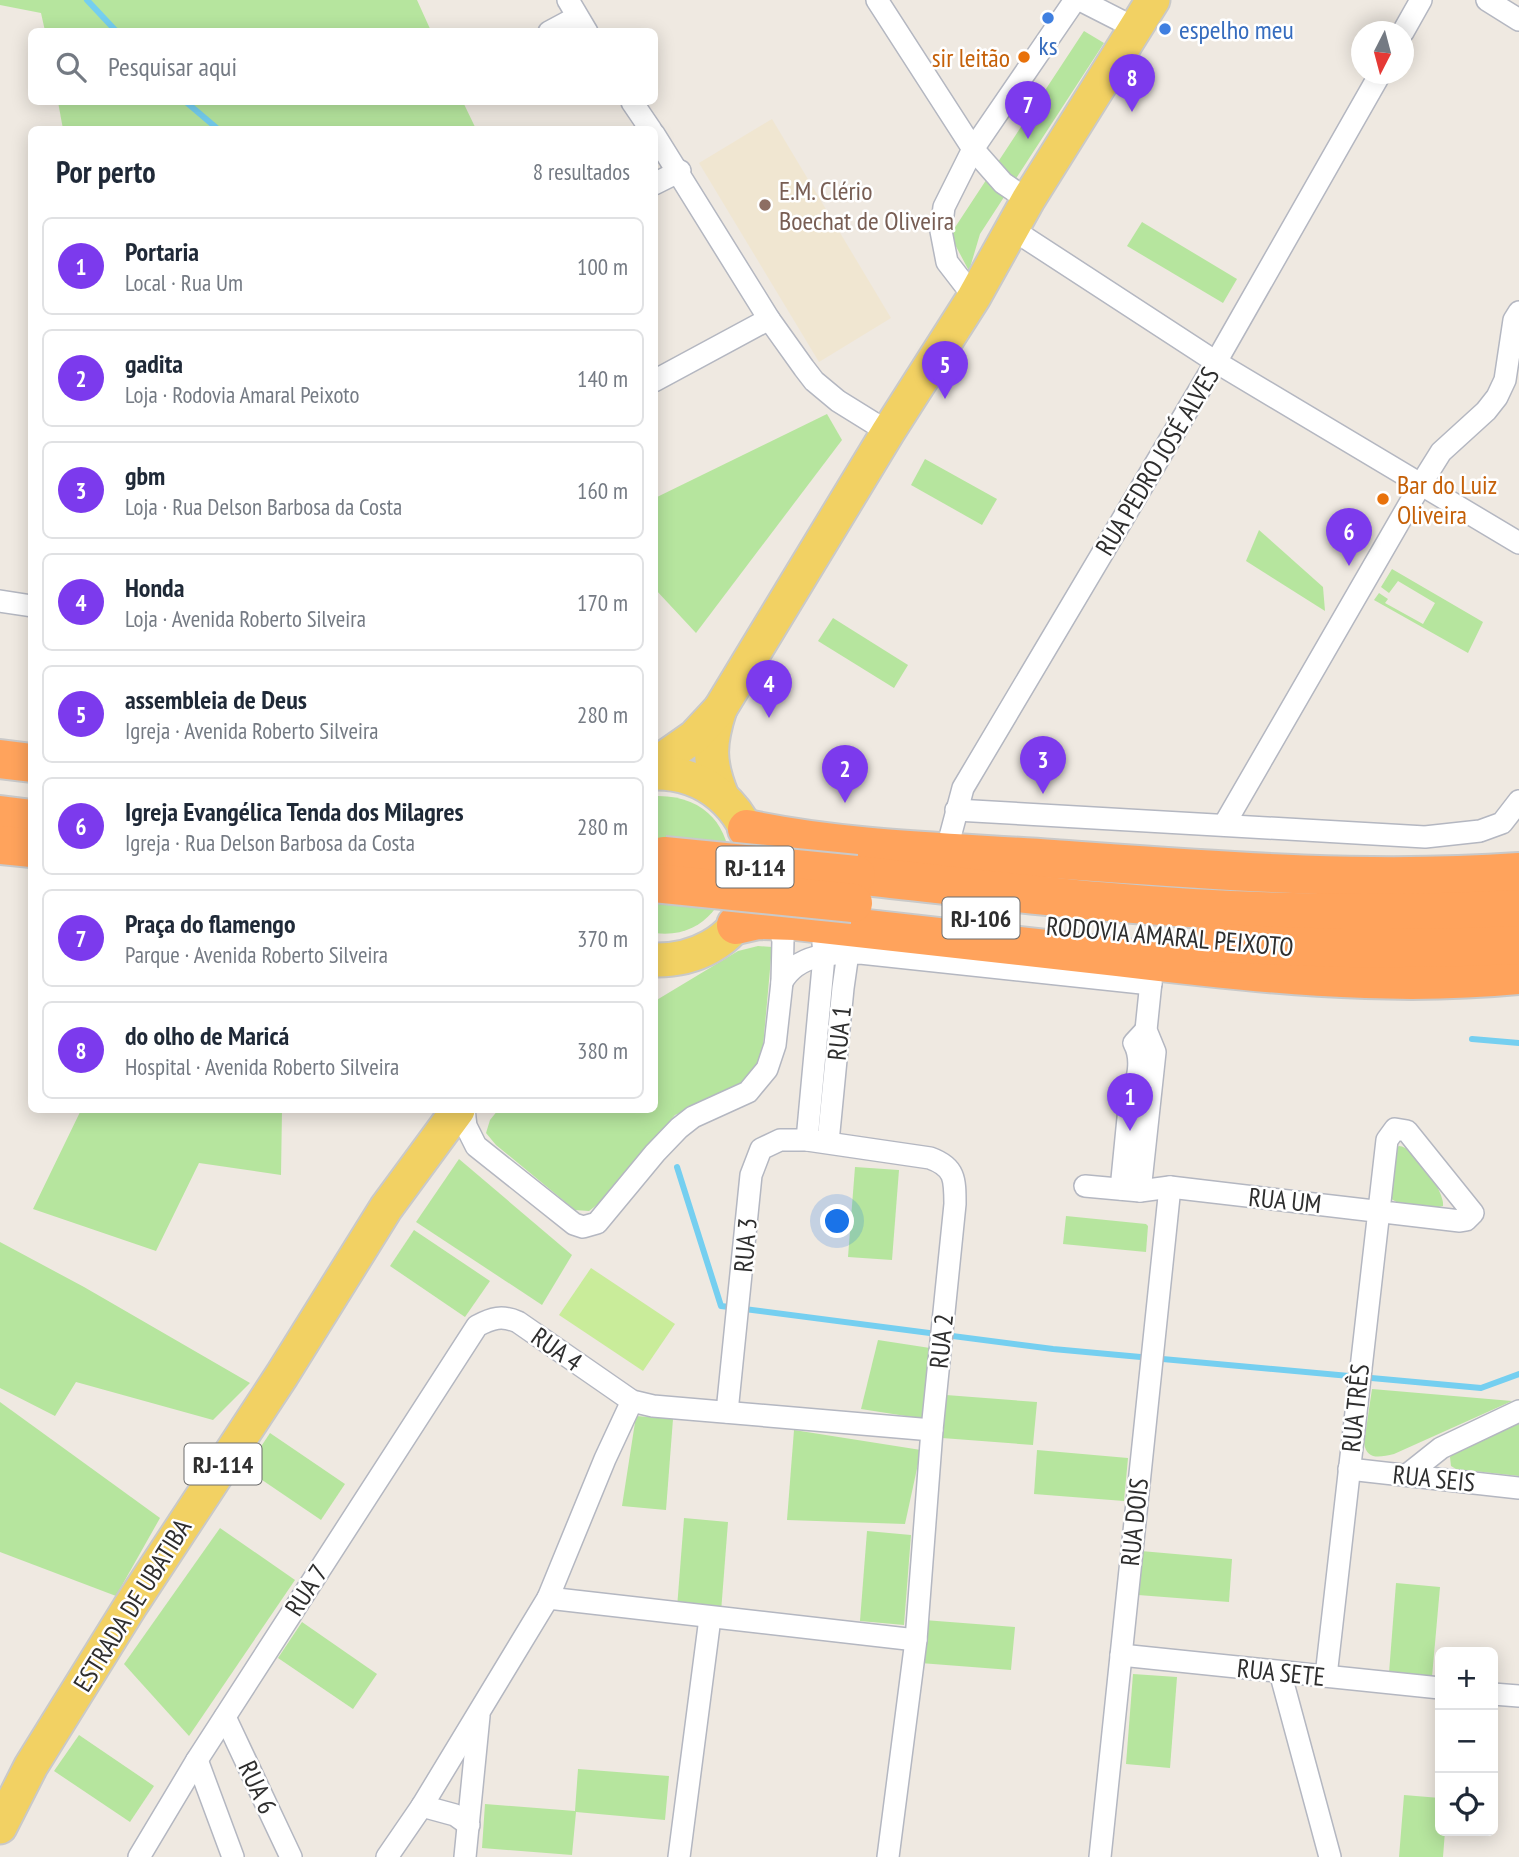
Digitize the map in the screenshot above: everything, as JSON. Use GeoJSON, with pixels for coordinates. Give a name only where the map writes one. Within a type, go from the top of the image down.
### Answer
{"type":"FeatureCollection","features":[{"type":"Feature","properties":{"kind":"highway"},"geometry":{"type":"LineString","coordinates":[[0,760],[28,763]]}},
{"type":"Feature","properties":{"kind":"highway"},"geometry":{"type":"LineString","coordinates":[[0,789],[28,792]]}},
{"type":"Feature","properties":{"kind":"highway"},"geometry":{"type":"LineString","coordinates":[[0,816],[28,819]]}},
{"type":"Feature","properties":{"kind":"highway"},"geometry":{"type":"LineString","coordinates":[[747,829],[946,852],[1323,875],[1439,877],[1519,873]]}},
{"type":"Feature","properties":{"kind":"highway"},"geometry":{"type":"LineString","coordinates":[[0,845],[28,848]]}},
{"type":"Feature","properties":{"kind":"highway","name":"RODOVIA AMARAL PEIXOTO"},"geometry":{"type":"LineString","coordinates":[[658,856],[854,915],[1110,902],[1241,911],[1387,913],[1519,909]]}},
{"type":"Feature","properties":{"kind":"highway","name":"RODOVIA AMARAL PEIXOTO"},"geometry":{"type":"LineString","coordinates":[[658,884],[854,915],[1234,944],[1345,949],[1441,949],[1519,945]]}},
{"type":"Feature","properties":{"kind":"highway"},"geometry":{"type":"LineString","coordinates":[[736,925],[758,920],[776,920],[820,940],[854,915],[1152,973],[1410,981],[1519,975]]}},
{"type":"Feature","properties":{"kind":"main road","name":"RJ-114"},"geometry":{"type":"LineString","coordinates":[[658,762],[694,737],[720,709],[888,432],[974,297],[1028,200],[1153,0]]}},
{"type":"Feature","properties":{"kind":"main road","name":"RJ-114"},"geometry":{"type":"LineString","coordinates":[[720,709],[711,746],[714,774],[722,796]]}},
{"type":"Feature","properties":{"kind":"main road","name":"RJ-114"},"geometry":{"type":"LineString","coordinates":[[658,773],[685,776],[709,786],[722,796],[747,829],[755,854],[756,873],[746,909],[736,925],[705,950],[658,978]]}},
{"type":"Feature","properties":{"kind":"main road","name":"RJ-114"},"geometry":{"type":"LineString","coordinates":[[658,960],[670,961],[705,950]]}},
{"type":"Feature","properties":{"kind":"main road","name":"ESTRADA DE UBATIBA"},"geometry":{"type":"LineString","coordinates":[[0,1827],[31,1766],[131,1605],[282,1374],[386,1208],[459,1113]]}},
{"type":"Feature","properties":{"kind":"street"},"geometry":{"type":"LineString","coordinates":[[877,0],[973,149],[1003,183],[1028,200]]}},
{"type":"Feature","properties":{"kind":"street"},"geometry":{"type":"LineString","coordinates":[[974,297],[947,262],[941,231],[944,206],[973,149],[1078,0],[1135,28]]}},
{"type":"Feature","properties":{"kind":"street"},"geometry":{"type":"LineString","coordinates":[[1410,21],[1421,0]]}},
{"type":"Feature","properties":{"kind":"street"},"geometry":{"type":"LineString","coordinates":[[1487,0],[1519,20]]}},
{"type":"Feature","properties":{"kind":"street"},"geometry":{"type":"LineString","coordinates":[[556,28],[577,16]]}},
{"type":"Feature","properties":{"kind":"street","name":"RUA PEDRO JOSÉ ALVES"},"geometry":{"type":"LineString","coordinates":[[946,852],[962,788],[1216,362],[1374,84]]}},
{"type":"Feature","properties":{"kind":"street"},"geometry":{"type":"LineString","coordinates":[[634,105],[648,126]]}},
{"type":"Feature","properties":{"kind":"street"},"geometry":{"type":"LineString","coordinates":[[658,140],[769,319],[814,381],[838,401],[888,432]]}},
{"type":"Feature","properties":{"kind":"street"},"geometry":{"type":"LineString","coordinates":[[658,182],[680,172]]}},
{"type":"Feature","properties":{"kind":"street"},"geometry":{"type":"LineString","coordinates":[[1012,229],[1216,362],[1519,542]]}},
{"type":"Feature","properties":{"kind":"street"},"geometry":{"type":"LineString","coordinates":[[1224,825],[1441,452],[1486,411],[1497,397],[1505,380],[1514,320],[1519,312]]}},
{"type":"Feature","properties":{"kind":"street"},"geometry":{"type":"LineString","coordinates":[[658,379],[769,319]]}},
{"type":"Feature","properties":{"kind":"street"},"geometry":{"type":"LineString","coordinates":[[0,601],[28,605]]}},
{"type":"Feature","properties":{"kind":"street"},"geometry":{"type":"LineString","coordinates":[[956,810],[1425,837],[1480,831],[1502,823],[1519,801]]}},
{"type":"Feature","properties":{"kind":"street","name":"RUA 1"},"geometry":{"type":"LineString","coordinates":[[817,1141],[854,915]]}},
{"type":"Feature","properties":{"kind":"street"},"geometry":{"type":"LineString","coordinates":[[462,1113],[470,1138],[477,1146],[564,1218],[573,1224],[591,1226],[603,1217],[654,1153],[679,1128],[694,1117],[748,1092],[763,1076],[773,1054],[782,982],[783,940],[776,920]]}},
{"type":"Feature","properties":{"kind":"street"},"geometry":{"type":"LineString","coordinates":[[782,982],[820,940]]}},
{"type":"Feature","properties":{"kind":"street","name":"RUA 1"},"geometry":{"type":"LineString","coordinates":[[817,1141],[820,940]]}},
{"type":"Feature","properties":{"kind":"street"},"geometry":{"type":"LineString","coordinates":[[1130,1190],[1130,1098],[1136,1084],[1140,1036],[1152,973]]}},
{"type":"Feature","properties":{"kind":"street"},"geometry":{"type":"LineString","coordinates":[[1130,1190],[1155,1052],[1140,1036]]}},
{"type":"Feature","properties":{"kind":"street","name":"RUA UM"},"geometry":{"type":"LineString","coordinates":[[1085,1186],[1130,1190],[1170,1188],[1460,1221],[1466,1220],[1473,1213],[1407,1131],[1395,1129],[1387,1140]]}},
{"type":"Feature","properties":{"kind":"street","name":"RUA 3"},"geometry":{"type":"LineString","coordinates":[[727,1412],[751,1175],[755,1161],[761,1149],[780,1140],[817,1141]]}},
{"type":"Feature","properties":{"kind":"street","name":"RUA TRÊS"},"geometry":{"type":"LineString","coordinates":[[1326,1676],[1387,1140]]}},
{"type":"Feature","properties":{"kind":"street","name":"RUA 2"},"geometry":{"type":"LineString","coordinates":[[817,1141],[930,1157],[950,1169],[955,1185],[916,1640],[888,1857]]}},
{"type":"Feature","properties":{"kind":"street","name":"RUA DOIS"},"geometry":{"type":"LineString","coordinates":[[1100,1857],[1170,1188]]}},
{"type":"Feature","properties":{"kind":"street","name":"RUA 4"},"geometry":{"type":"LineString","coordinates":[[477,1326],[501,1317],[518,1322],[632,1401]]}},
{"type":"Feature","properties":{"kind":"street","name":"RUA 7"},"geometry":{"type":"LineString","coordinates":[[139,1857],[197,1760],[477,1326]]}},
{"type":"Feature","properties":{"kind":"street"},"geometry":{"type":"LineString","coordinates":[[387,1857],[422,1806],[548,1598],[632,1401],[653,1406],[932,1430]]}},
{"type":"Feature","properties":{"kind":"street"},"geometry":{"type":"LineString","coordinates":[[1407,1475],[1441,1448],[1519,1411]]}},
{"type":"Feature","properties":{"kind":"street","name":"RUA SEIS"},"geometry":{"type":"LineString","coordinates":[[1349,1469],[1519,1488]]}},
{"type":"Feature","properties":{"kind":"street"},"geometry":{"type":"LineString","coordinates":[[548,1598],[916,1640]]}},
{"type":"Feature","properties":{"kind":"street"},"geometry":{"type":"LineString","coordinates":[[679,1857],[710,1618]]}},
{"type":"Feature","properties":{"kind":"street","name":"RUA SETE"},"geometry":{"type":"LineString","coordinates":[[1121,1655],[1435,1687]]}},
{"type":"Feature","properties":{"kind":"street"},"geometry":{"type":"LineString","coordinates":[[1280,1672],[1330,1857]]}},
{"type":"Feature","properties":{"kind":"street"},"geometry":{"type":"LineString","coordinates":[[1498,1694],[1519,1696]]}},
{"type":"Feature","properties":{"kind":"street"},"geometry":{"type":"LineString","coordinates":[[465,1857],[480,1712]]}},
{"type":"Feature","properties":{"kind":"street","name":"RUA 6"},"geometry":{"type":"LineString","coordinates":[[225,1717],[291,1857]]}},
{"type":"Feature","properties":{"kind":"street"},"geometry":{"type":"LineString","coordinates":[[197,1760],[233,1857]]}},
{"type":"Feature","properties":{"kind":"street"},"geometry":{"type":"LineString","coordinates":[[422,1806],[455,1815],[469,1825]]}},
{"type":"Feature","properties":{"kind":"shaded area"},"geometry":{"type":"Polygon","coordinates":[[[772,119],[891,318],[819,362],[699,163],[772,119]]]}},
{"type":"Feature","properties":{"kind":"green space"},"geometry":{"type":"Polygon","coordinates":[[[0,0],[417,0],[430,28],[44,28],[41,13],[0,5],[0,0]]]}},
{"type":"Feature","properties":{"kind":"green space"},"geometry":{"type":"Polygon","coordinates":[[[1084,31],[1104,43],[980,234],[969,271],[950,235],[1084,31]]]}},
{"type":"Feature","properties":{"kind":"green space"},"geometry":{"type":"Polygon","coordinates":[[[59,105],[464,105],[475,126],[62,126],[59,105]]]}},
{"type":"Feature","properties":{"kind":"green space"},"geometry":{"type":"Polygon","coordinates":[[[1142,222],[1237,279],[1223,303],[1127,246],[1142,222]]]}},
{"type":"Feature","properties":{"kind":"green space"},"geometry":{"type":"Polygon","coordinates":[[[827,414],[842,440],[696,633],[658,592],[658,497],[827,414]]]}},
{"type":"Feature","properties":{"kind":"green space"},"geometry":{"type":"Polygon","coordinates":[[[925,459],[997,499],[982,525],[911,485],[925,459]]]}},
{"type":"Feature","properties":{"kind":"green space"},"geometry":{"type":"Polygon","coordinates":[[[1259,530],[1323,587],[1325,611],[1246,561],[1259,530]]]}},
{"type":"Feature","properties":{"kind":"green space"},"geometry":{"type":"Polygon","coordinates":[[[1392,569],[1483,622],[1468,653],[1374,600],[1379,593],[1388,599],[1385,603],[1423,624],[1435,603],[1398,581],[1389,593],[1381,587],[1392,569]]]}},
{"type":"Feature","properties":{"kind":"green space"},"geometry":{"type":"Polygon","coordinates":[[[833,618],[908,665],[894,688],[818,641],[833,618]]]}},
{"type":"Feature","properties":{"kind":"green space"},"geometry":{"type":"Polygon","coordinates":[[[658,797],[689,802],[713,818],[726,841],[729,868],[723,894],[708,916],[686,930],[658,933],[658,797]]]}},
{"type":"Feature","properties":{"kind":"green space"},"geometry":{"type":"Polygon","coordinates":[[[758,946],[772,947],[763,1047],[751,1076],[735,1089],[675,1115],[602,1201],[589,1211],[575,1210],[496,1145],[486,1133],[496,1113],[658,1113],[658,999],[738,951],[758,946]]]}},
{"type":"Feature","properties":{"kind":"green space"},"geometry":{"type":"Polygon","coordinates":[[[80,1113],[282,1113],[281,1175],[199,1163],[156,1251],[33,1209],[80,1113]]]}},
{"type":"Feature","properties":{"kind":"green space"},"geometry":{"type":"Polygon","coordinates":[[[1399,1146],[1420,1161],[1434,1181],[1443,1206],[1415,1207],[1389,1197],[1396,1148],[1399,1146]]]}},
{"type":"Feature","properties":{"kind":"green space"},"geometry":{"type":"Polygon","coordinates":[[[459,1159],[572,1255],[542,1305],[416,1222],[459,1159]]]}},
{"type":"Feature","properties":{"kind":"green space"},"geometry":{"type":"Polygon","coordinates":[[[855,1167],[899,1170],[892,1260],[848,1257],[855,1167]]]}},
{"type":"Feature","properties":{"kind":"green space"},"geometry":{"type":"Polygon","coordinates":[[[1066,1216],[1146,1224],[1146,1252],[1063,1244],[1066,1216]]]}},
{"type":"Feature","properties":{"kind":"green space"},"geometry":{"type":"Polygon","coordinates":[[[414,1230],[490,1281],[465,1317],[390,1266],[414,1230]]]}},
{"type":"Feature","properties":{"kind":"green space"},"geometry":{"type":"Polygon","coordinates":[[[0,1242],[250,1383],[213,1420],[76,1382],[55,1416],[0,1388],[0,1242]]]}},
{"type":"Feature","properties":{"kind":"green space"},"geometry":{"type":"Polygon","coordinates":[[[591,1268],[675,1324],[643,1371],[559,1315],[591,1268]]]}},
{"type":"Feature","properties":{"kind":"green space"},"geometry":{"type":"Polygon","coordinates":[[[878,1340],[930,1348],[925,1419],[861,1409],[878,1340]]]}},
{"type":"Feature","properties":{"kind":"green space"},"geometry":{"type":"Polygon","coordinates":[[[1372,1389],[1512,1401],[1394,1454],[1375,1456],[1368,1453],[1364,1443],[1372,1389]]]}},
{"type":"Feature","properties":{"kind":"green space"},"geometry":{"type":"Polygon","coordinates":[[[946,1395],[1037,1402],[1033,1445],[942,1438],[946,1395]]]}},
{"type":"Feature","properties":{"kind":"green space"},"geometry":{"type":"Polygon","coordinates":[[[0,1402],[160,1518],[116,1596],[0,1552],[0,1402]]]}},
{"type":"Feature","properties":{"kind":"green space"},"geometry":{"type":"Polygon","coordinates":[[[636,1416],[673,1419],[666,1510],[622,1506],[636,1416]]]}},
{"type":"Feature","properties":{"kind":"green space"},"geometry":{"type":"Polygon","coordinates":[[[1519,1422],[1519,1476],[1456,1469],[1451,1466],[1450,1457],[1454,1453],[1519,1422]]]}},
{"type":"Feature","properties":{"kind":"green space"},"geometry":{"type":"Polygon","coordinates":[[[794,1430],[921,1450],[905,1524],[787,1520],[794,1430]]]}},
{"type":"Feature","properties":{"kind":"green space"},"geometry":{"type":"Polygon","coordinates":[[[270,1433],[345,1484],[321,1520],[246,1469],[270,1433]]]}},
{"type":"Feature","properties":{"kind":"green space"},"geometry":{"type":"Polygon","coordinates":[[[1037,1450],[1128,1458],[1124,1501],[1034,1494],[1037,1450]]]}},
{"type":"Feature","properties":{"kind":"green space"},"geometry":{"type":"Polygon","coordinates":[[[684,1518],[728,1522],[721,1612],[677,1608],[684,1518]]]}},
{"type":"Feature","properties":{"kind":"green space"},"geometry":{"type":"Polygon","coordinates":[[[220,1528],[295,1580],[189,1736],[124,1664],[220,1528]]]}},
{"type":"Feature","properties":{"kind":"green space"},"geometry":{"type":"Polygon","coordinates":[[[867,1531],[911,1535],[904,1625],[860,1621],[867,1531]]]}},
{"type":"Feature","properties":{"kind":"green space"},"geometry":{"type":"Polygon","coordinates":[[[1141,1551],[1232,1559],[1229,1602],[1138,1595],[1141,1551]]]}},
{"type":"Feature","properties":{"kind":"green space"},"geometry":{"type":"Polygon","coordinates":[[[1396,1583],[1440,1587],[1432,1677],[1389,1673],[1396,1583]]]}},
{"type":"Feature","properties":{"kind":"green space"},"geometry":{"type":"Polygon","coordinates":[[[924,1620],[1015,1627],[1011,1670],[920,1663],[924,1620]]]}},
{"type":"Feature","properties":{"kind":"green space"},"geometry":{"type":"Polygon","coordinates":[[[302,1622],[377,1674],[353,1709],[278,1658],[302,1622]]]}},
{"type":"Feature","properties":{"kind":"green space"},"geometry":{"type":"Polygon","coordinates":[[[1133,1674],[1177,1677],[1170,1768],[1126,1764],[1133,1674]]]}},
{"type":"Feature","properties":{"kind":"green space"},"geometry":{"type":"Polygon","coordinates":[[[79,1735],[154,1786],[130,1822],[54,1771],[79,1735]]]}},
{"type":"Feature","properties":{"kind":"green space"},"geometry":{"type":"Polygon","coordinates":[[[578,1769],[669,1776],[665,1820],[576,1812],[572,1855],[482,1848],[485,1804],[575,1811],[578,1769]]]}},
{"type":"Feature","properties":{"kind":"green space"},"geometry":{"type":"Polygon","coordinates":[[[1404,1795],[1435,1798],[1435,1836],[1445,1836],[1443,1857],[1399,1857],[1404,1795]]]}},
{"type":"Feature","properties":{"kind":"waterway"},"geometry":{"type":"LineString","coordinates":[[87,0],[113,28]]}},
{"type":"Feature","properties":{"kind":"waterway"},"geometry":{"type":"LineString","coordinates":[[190,105],[214,126]]}},
{"type":"Feature","properties":{"kind":"waterway"},"geometry":{"type":"LineString","coordinates":[[1472,1039],[1519,1043]]}},
{"type":"Feature","properties":{"kind":"waterway"},"geometry":{"type":"LineString","coordinates":[[677,1167],[721,1306],[1053,1349],[1481,1388],[1519,1374]]}},
{"type":"Feature","properties":{"kind":"place","name":"ks"},"geometry":{"type":"Point","coordinates":[1048,18]}},
{"type":"Feature","properties":{"kind":"place","name":"espelho meu"},"geometry":{"type":"Point","coordinates":[1165,29]}},
{"type":"Feature","properties":{"kind":"place","name":"sir leitão"},"geometry":{"type":"Point","coordinates":[1024,57]}},
{"type":"Feature","properties":{"kind":"place","name":"do olho de Maricá"},"geometry":{"type":"Point","coordinates":[1132,112]}},
{"type":"Feature","properties":{"kind":"place","name":"Praça do flamengo"},"geometry":{"type":"Point","coordinates":[1028,139]}},
{"type":"Feature","properties":{"kind":"place","name":"E.M. Clério Boechat de Oliveira"},"geometry":{"type":"Point","coordinates":[765,205]}},
{"type":"Feature","properties":{"kind":"place","name":"assembleia de Deus"},"geometry":{"type":"Point","coordinates":[945,399]}},
{"type":"Feature","properties":{"kind":"place","name":"Bar do Luiz Oliveira"},"geometry":{"type":"Point","coordinates":[1383,499]}},
{"type":"Feature","properties":{"kind":"place","name":"Igreja Evangélica Tenda dos Milagres"},"geometry":{"type":"Point","coordinates":[1349,566]}},
{"type":"Feature","properties":{"kind":"place","name":"Honda"},"geometry":{"type":"Point","coordinates":[769,718]}},
{"type":"Feature","properties":{"kind":"place","name":"gbm"},"geometry":{"type":"Point","coordinates":[1043,794]}},
{"type":"Feature","properties":{"kind":"place","name":"gadita"},"geometry":{"type":"Point","coordinates":[845,803]}},
{"type":"Feature","properties":{"kind":"place","name":"Portaria"},"geometry":{"type":"Point","coordinates":[1130,1131]}}]}
